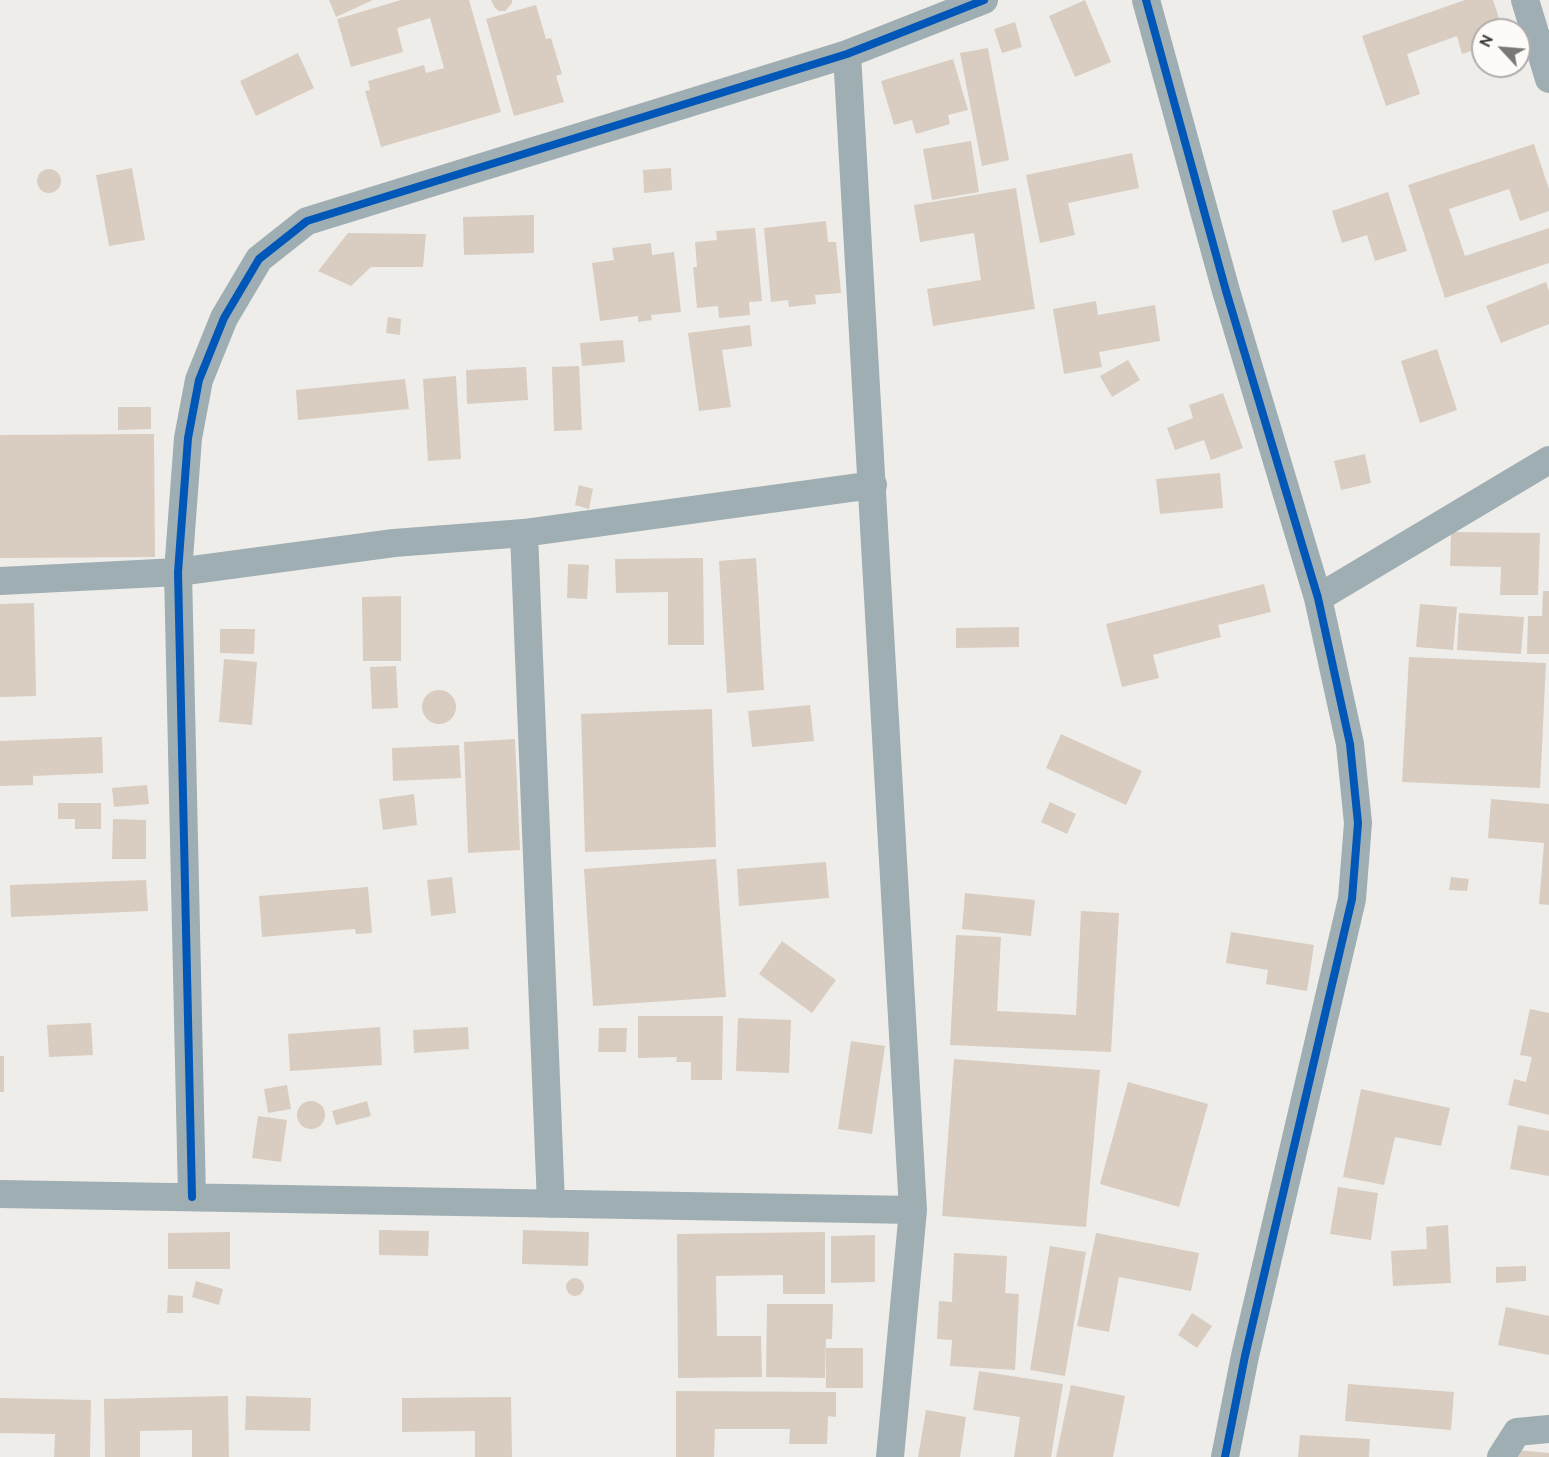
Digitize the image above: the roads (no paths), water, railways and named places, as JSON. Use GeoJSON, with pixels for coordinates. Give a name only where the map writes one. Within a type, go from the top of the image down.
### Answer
{"type":"FeatureCollection","features":[{"type":"Feature","properties":{"kind":"street"},"geometry":{"type":"LineString","coordinates":[[192,1197],[178,572],[188,438],[199,380],[224,318],[259,259],[307,221],[847,54],[984,0]]}},
{"type":"Feature","properties":{"kind":"street"},"geometry":{"type":"LineString","coordinates":[[1146,0],[1226,291],[1318,598],[1350,744],[1358,823],[1352,899],[1245,1356],[1225,1457]]}},
{"type":"Feature","properties":{"kind":"street"},"geometry":{"type":"LineString","coordinates":[[1526,0],[1544,45],[1549,79]]}},
{"type":"Feature","properties":{"kind":"street"},"geometry":{"type":"LineString","coordinates":[[847,54],[913,1210],[890,1457]]}},
{"type":"Feature","properties":{"kind":"street"},"geometry":{"type":"LineString","coordinates":[[1318,598],[1549,460]]}},
{"type":"Feature","properties":{"kind":"street"},"geometry":{"type":"LineString","coordinates":[[0,581],[178,572],[394,543],[524,533],[873,485]]}},
{"type":"Feature","properties":{"kind":"street"},"geometry":{"type":"LineString","coordinates":[[524,533],[551,1204]]}},
{"type":"Feature","properties":{"kind":"street"},"geometry":{"type":"LineString","coordinates":[[0,1194],[913,1210]]}},
{"type":"Feature","properties":{"kind":"street"},"geometry":{"type":"LineString","coordinates":[[1501,1457],[1517,1432],[1549,1429]]}}]}
